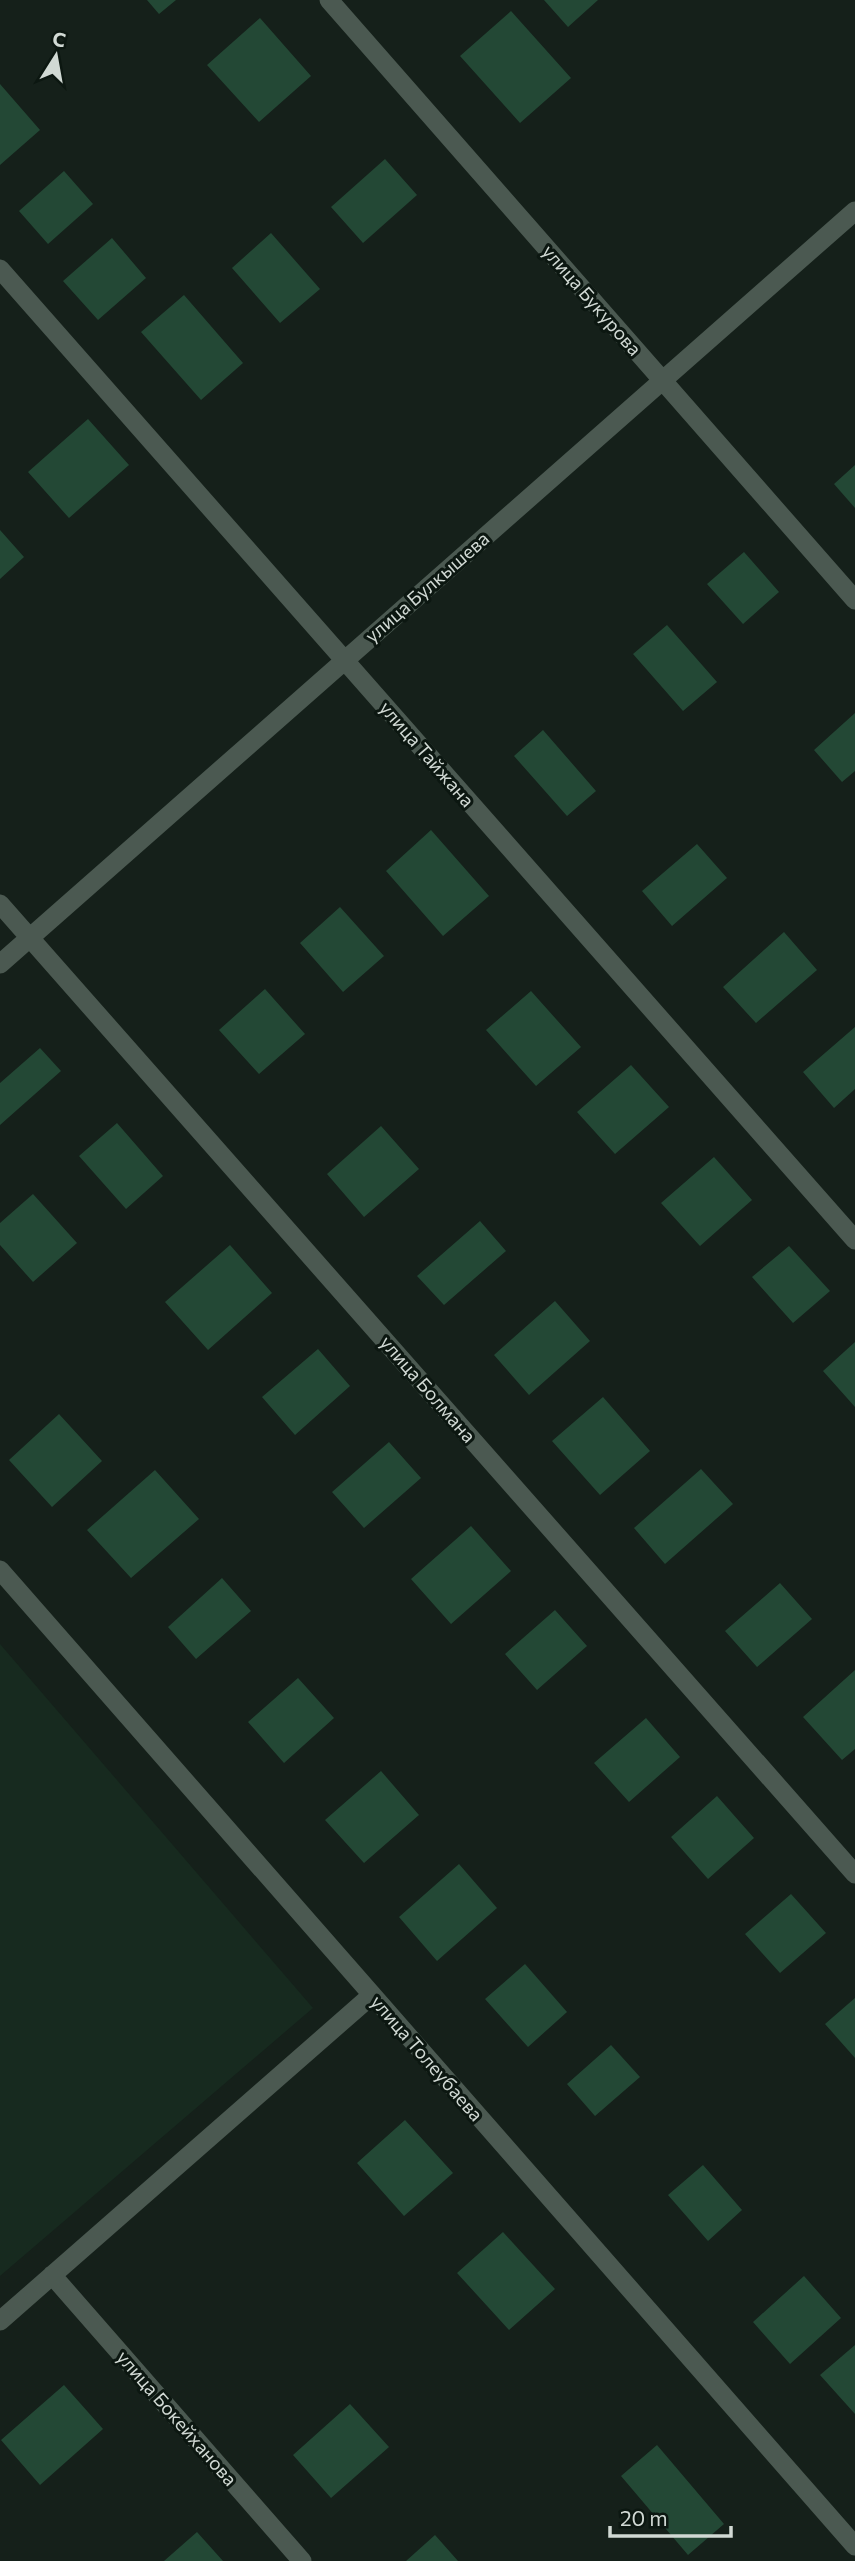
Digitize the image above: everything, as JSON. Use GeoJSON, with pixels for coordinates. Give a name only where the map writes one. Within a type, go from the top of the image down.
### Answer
{"type":"FeatureCollection","features":[{"type":"Feature","properties":{"kind":"street","name":"улица Букурова"},"geometry":{"type":"LineString","coordinates":[[329,0],[855,600]]}},
{"type":"Feature","properties":{"kind":"street","name":"улица Булкышева"},"geometry":{"type":"LineString","coordinates":[[0,964],[855,211]]}},
{"type":"Feature","properties":{"kind":"street","name":"улица Тайжана"},"geometry":{"type":"LineString","coordinates":[[0,269],[855,1240]]}},
{"type":"Feature","properties":{"kind":"street","name":"улица Болмана"},"geometry":{"type":"LineString","coordinates":[[0,904],[855,1874]]}},
{"type":"Feature","properties":{"kind":"street","name":"улица Толеубаева"},"geometry":{"type":"LineString","coordinates":[[0,1570],[855,2546]]}},
{"type":"Feature","properties":{"kind":"street"},"geometry":{"type":"LineString","coordinates":[[0,2321],[372,1995]]}},
{"type":"Feature","properties":{"kind":"street","name":"улица Бокейханова"},"geometry":{"type":"LineString","coordinates":[[52,2275],[302,2561]]}},
{"type":"Feature","properties":{"kind":"shaded area"},"geometry":{"type":"Polygon","coordinates":[[[0,1644],[313,2008],[0,2276],[0,1644]]]}},
{"type":"Feature","properties":{"kind":"building"},"geometry":{"type":"Polygon","coordinates":[[[147,0],[176,0],[159,14],[147,0]]]}},
{"type":"Feature","properties":{"kind":"building"},"geometry":{"type":"Polygon","coordinates":[[[544,0],[598,0],[568,27],[544,0]]]}},
{"type":"Feature","properties":{"kind":"building"},"geometry":{"type":"Polygon","coordinates":[[[511,11],[571,78],[520,123],[460,56],[511,11]]]}},
{"type":"Feature","properties":{"kind":"building"},"geometry":{"type":"Polygon","coordinates":[[[260,18],[311,76],[259,122],[207,65],[260,18]]]}},
{"type":"Feature","properties":{"kind":"building"},"geometry":{"type":"Polygon","coordinates":[[[0,84],[40,130],[0,165],[0,84]]]}},
{"type":"Feature","properties":{"kind":"building"},"geometry":{"type":"Polygon","coordinates":[[[385,159],[417,195],[363,243],[331,207],[385,159]]]}},
{"type":"Feature","properties":{"kind":"building"},"geometry":{"type":"Polygon","coordinates":[[[64,171],[93,204],[48,244],[19,211],[64,171]]]}},
{"type":"Feature","properties":{"kind":"building"},"geometry":{"type":"Polygon","coordinates":[[[271,233],[320,289],[280,323],[232,268],[271,233]]]}},
{"type":"Feature","properties":{"kind":"building"},"geometry":{"type":"Polygon","coordinates":[[[112,238],[146,278],[98,320],[63,281],[112,238]]]}},
{"type":"Feature","properties":{"kind":"building"},"geometry":{"type":"Polygon","coordinates":[[[184,295],[243,363],[201,400],[141,332],[184,295]]]}},
{"type":"Feature","properties":{"kind":"building"},"geometry":{"type":"Polygon","coordinates":[[[88,419],[129,465],[69,518],[28,472],[88,419]]]}},
{"type":"Feature","properties":{"kind":"building"},"geometry":{"type":"Polygon","coordinates":[[[855,465],[855,508],[834,484],[855,465]]]}},
{"type":"Feature","properties":{"kind":"building"},"geometry":{"type":"Polygon","coordinates":[[[0,530],[24,557],[0,579],[0,530]]]}},
{"type":"Feature","properties":{"kind":"building"},"geometry":{"type":"Polygon","coordinates":[[[744,552],[779,592],[743,624],[707,584],[744,552]]]}},
{"type":"Feature","properties":{"kind":"building"},"geometry":{"type":"Polygon","coordinates":[[[667,625],[717,682],[683,711],[633,654],[667,625]]]}},
{"type":"Feature","properties":{"kind":"building"},"geometry":{"type":"Polygon","coordinates":[[[855,713],[855,771],[842,782],[814,750],[855,713]]]}},
{"type":"Feature","properties":{"kind":"building"},"geometry":{"type":"Polygon","coordinates":[[[543,730],[596,791],[567,816],[514,756],[543,730]]]}},
{"type":"Feature","properties":{"kind":"building"},"geometry":{"type":"Polygon","coordinates":[[[431,830],[489,896],[443,936],[386,871],[431,830]]]}},
{"type":"Feature","properties":{"kind":"building"},"geometry":{"type":"Polygon","coordinates":[[[697,844],[727,878],[672,926],[642,891],[697,844]]]}},
{"type":"Feature","properties":{"kind":"building"},"geometry":{"type":"Polygon","coordinates":[[[340,907],[384,956],[343,992],[300,943],[340,907]]]}},
{"type":"Feature","properties":{"kind":"building"},"geometry":{"type":"Polygon","coordinates":[[[784,932],[817,970],[756,1023],[723,987],[784,932]]]}},
{"type":"Feature","properties":{"kind":"building"},"geometry":{"type":"Polygon","coordinates":[[[265,989],[305,1034],[259,1074],[219,1030],[265,989]]]}},
{"type":"Feature","properties":{"kind":"building"},"geometry":{"type":"Polygon","coordinates":[[[531,991],[581,1047],[536,1086],[486,1030],[531,991]]]}},
{"type":"Feature","properties":{"kind":"building"},"geometry":{"type":"Polygon","coordinates":[[[855,1027],[855,1089],[834,1108],[803,1072],[855,1027]]]}},
{"type":"Feature","properties":{"kind":"building"},"geometry":{"type":"Polygon","coordinates":[[[40,1048],[61,1071],[0,1125],[0,1083],[40,1048]]]}},
{"type":"Feature","properties":{"kind":"building"},"geometry":{"type":"Polygon","coordinates":[[[631,1065],[669,1107],[615,1154],[577,1112],[631,1065]]]}},
{"type":"Feature","properties":{"kind":"building"},"geometry":{"type":"Polygon","coordinates":[[[117,1123],[163,1176],[126,1209],[79,1156],[117,1123]]]}},
{"type":"Feature","properties":{"kind":"building"},"geometry":{"type":"Polygon","coordinates":[[[381,1126],[419,1169],[364,1217],[327,1174],[381,1126]]]}},
{"type":"Feature","properties":{"kind":"building"},"geometry":{"type":"Polygon","coordinates":[[[714,1157],[752,1200],[700,1246],[661,1203],[714,1157]]]}},
{"type":"Feature","properties":{"kind":"building"},"geometry":{"type":"Polygon","coordinates":[[[33,1194],[77,1243],[33,1282],[0,1245],[0,1223],[33,1194]]]}},
{"type":"Feature","properties":{"kind":"building"},"geometry":{"type":"Polygon","coordinates":[[[480,1221],[506,1251],[444,1305],[417,1276],[480,1221]]]}},
{"type":"Feature","properties":{"kind":"building"},"geometry":{"type":"Polygon","coordinates":[[[230,1245],[272,1293],[208,1350],[165,1302],[230,1245]]]}},
{"type":"Feature","properties":{"kind":"building"},"geometry":{"type":"Polygon","coordinates":[[[789,1246],[830,1291],[793,1323],[752,1277],[789,1246]]]}},
{"type":"Feature","properties":{"kind":"building"},"geometry":{"type":"Polygon","coordinates":[[[555,1301],[590,1341],[529,1395],[494,1355],[555,1301]]]}},
{"type":"Feature","properties":{"kind":"building"},"geometry":{"type":"Polygon","coordinates":[[[855,1342],[855,1407],[823,1371],[855,1342]]]}},
{"type":"Feature","properties":{"kind":"building"},"geometry":{"type":"Polygon","coordinates":[[[318,1349],[350,1386],[295,1435],[262,1397],[318,1349]]]}},
{"type":"Feature","properties":{"kind":"building"},"geometry":{"type":"Polygon","coordinates":[[[603,1397],[650,1451],[600,1495],[552,1441],[603,1397]]]}},
{"type":"Feature","properties":{"kind":"building"},"geometry":{"type":"Polygon","coordinates":[[[59,1414],[102,1461],[52,1507],[9,1460],[59,1414]]]}},
{"type":"Feature","properties":{"kind":"building"},"geometry":{"type":"Polygon","coordinates":[[[389,1442],[421,1478],[364,1528],[332,1492],[389,1442]]]}},
{"type":"Feature","properties":{"kind":"building"},"geometry":{"type":"Polygon","coordinates":[[[701,1469],[733,1504],[665,1564],[634,1528],[701,1469]]]}},
{"type":"Feature","properties":{"kind":"building"},"geometry":{"type":"Polygon","coordinates":[[[155,1470],[199,1519],[131,1578],[87,1530],[155,1470]]]}},
{"type":"Feature","properties":{"kind":"building"},"geometry":{"type":"Polygon","coordinates":[[[471,1526],[511,1571],[451,1624],[411,1579],[471,1526]]]}},
{"type":"Feature","properties":{"kind":"building"},"geometry":{"type":"Polygon","coordinates":[[[222,1578],[251,1611],[196,1659],[168,1627],[222,1578]]]}},
{"type":"Feature","properties":{"kind":"building"},"geometry":{"type":"Polygon","coordinates":[[[780,1583],[812,1619],[757,1667],[725,1631],[780,1583]]]}},
{"type":"Feature","properties":{"kind":"building"},"geometry":{"type":"Polygon","coordinates":[[[555,1610],[587,1646],[537,1690],[505,1654],[555,1610]]]}},
{"type":"Feature","properties":{"kind":"building"},"geometry":{"type":"Polygon","coordinates":[[[855,1670],[855,1749],[842,1760],[803,1717],[855,1670]]]}},
{"type":"Feature","properties":{"kind":"building"},"geometry":{"type":"Polygon","coordinates":[[[298,1678],[334,1718],[284,1763],[248,1722],[298,1678]]]}},
{"type":"Feature","properties":{"kind":"building"},"geometry":{"type":"Polygon","coordinates":[[[646,1718],[680,1757],[629,1802],[594,1763],[646,1718]]]}},
{"type":"Feature","properties":{"kind":"building"},"geometry":{"type":"Polygon","coordinates":[[[381,1771],[419,1815],[364,1863],[325,1820],[381,1771]]]}},
{"type":"Feature","properties":{"kind":"building"},"geometry":{"type":"Polygon","coordinates":[[[717,1796],[754,1838],[708,1879],[671,1837],[717,1796]]]}},
{"type":"Feature","properties":{"kind":"building"},"geometry":{"type":"Polygon","coordinates":[[[459,1864],[497,1908],[437,1961],[399,1917],[459,1864]]]}},
{"type":"Feature","properties":{"kind":"building"},"geometry":{"type":"Polygon","coordinates":[[[791,1894],[826,1933],[780,1973],[745,1934],[791,1894]]]}},
{"type":"Feature","properties":{"kind":"building"},"geometry":{"type":"Polygon","coordinates":[[[525,1964],[567,2012],[528,2047],[485,1999],[525,1964]]]}},
{"type":"Feature","properties":{"kind":"building"},"geometry":{"type":"Polygon","coordinates":[[[855,1998],[855,2058],[825,2024],[855,1998]]]}},
{"type":"Feature","properties":{"kind":"building"},"geometry":{"type":"Polygon","coordinates":[[[611,2045],[640,2077],[595,2116],[567,2084],[611,2045]]]}},
{"type":"Feature","properties":{"kind":"building"},"geometry":{"type":"Polygon","coordinates":[[[405,2120],[453,2173],[404,2216],[357,2163],[405,2120]]]}},
{"type":"Feature","properties":{"kind":"building"},"geometry":{"type":"Polygon","coordinates":[[[703,2165],[742,2210],[708,2241],[668,2195],[703,2165]]]}},
{"type":"Feature","properties":{"kind":"building"},"geometry":{"type":"Polygon","coordinates":[[[503,2232],[555,2289],[509,2330],[457,2273],[503,2232]]]}},
{"type":"Feature","properties":{"kind":"building"},"geometry":{"type":"Polygon","coordinates":[[[804,2276],[841,2318],[790,2364],[753,2322],[804,2276]]]}},
{"type":"Feature","properties":{"kind":"building"},"geometry":{"type":"Polygon","coordinates":[[[855,2345],[855,2414],[820,2375],[855,2345]]]}},
{"type":"Feature","properties":{"kind":"building"},"geometry":{"type":"Polygon","coordinates":[[[64,2385],[103,2429],[40,2485],[1,2440],[64,2385]]]}},
{"type":"Feature","properties":{"kind":"building"},"geometry":{"type":"Polygon","coordinates":[[[350,2404],[389,2447],[331,2498],[293,2455],[350,2404]]]}},
{"type":"Feature","properties":{"kind":"building"},"geometry":{"type":"Polygon","coordinates":[[[657,2445],[724,2524],[688,2555],[621,2476],[657,2445]]]}},
{"type":"Feature","properties":{"kind":"building"},"geometry":{"type":"Polygon","coordinates":[[[197,2532],[223,2561],[164,2561],[197,2532]]]}},
{"type":"Feature","properties":{"kind":"building"},"geometry":{"type":"Polygon","coordinates":[[[435,2535],[458,2561],[406,2561],[435,2535]]]}}]}
